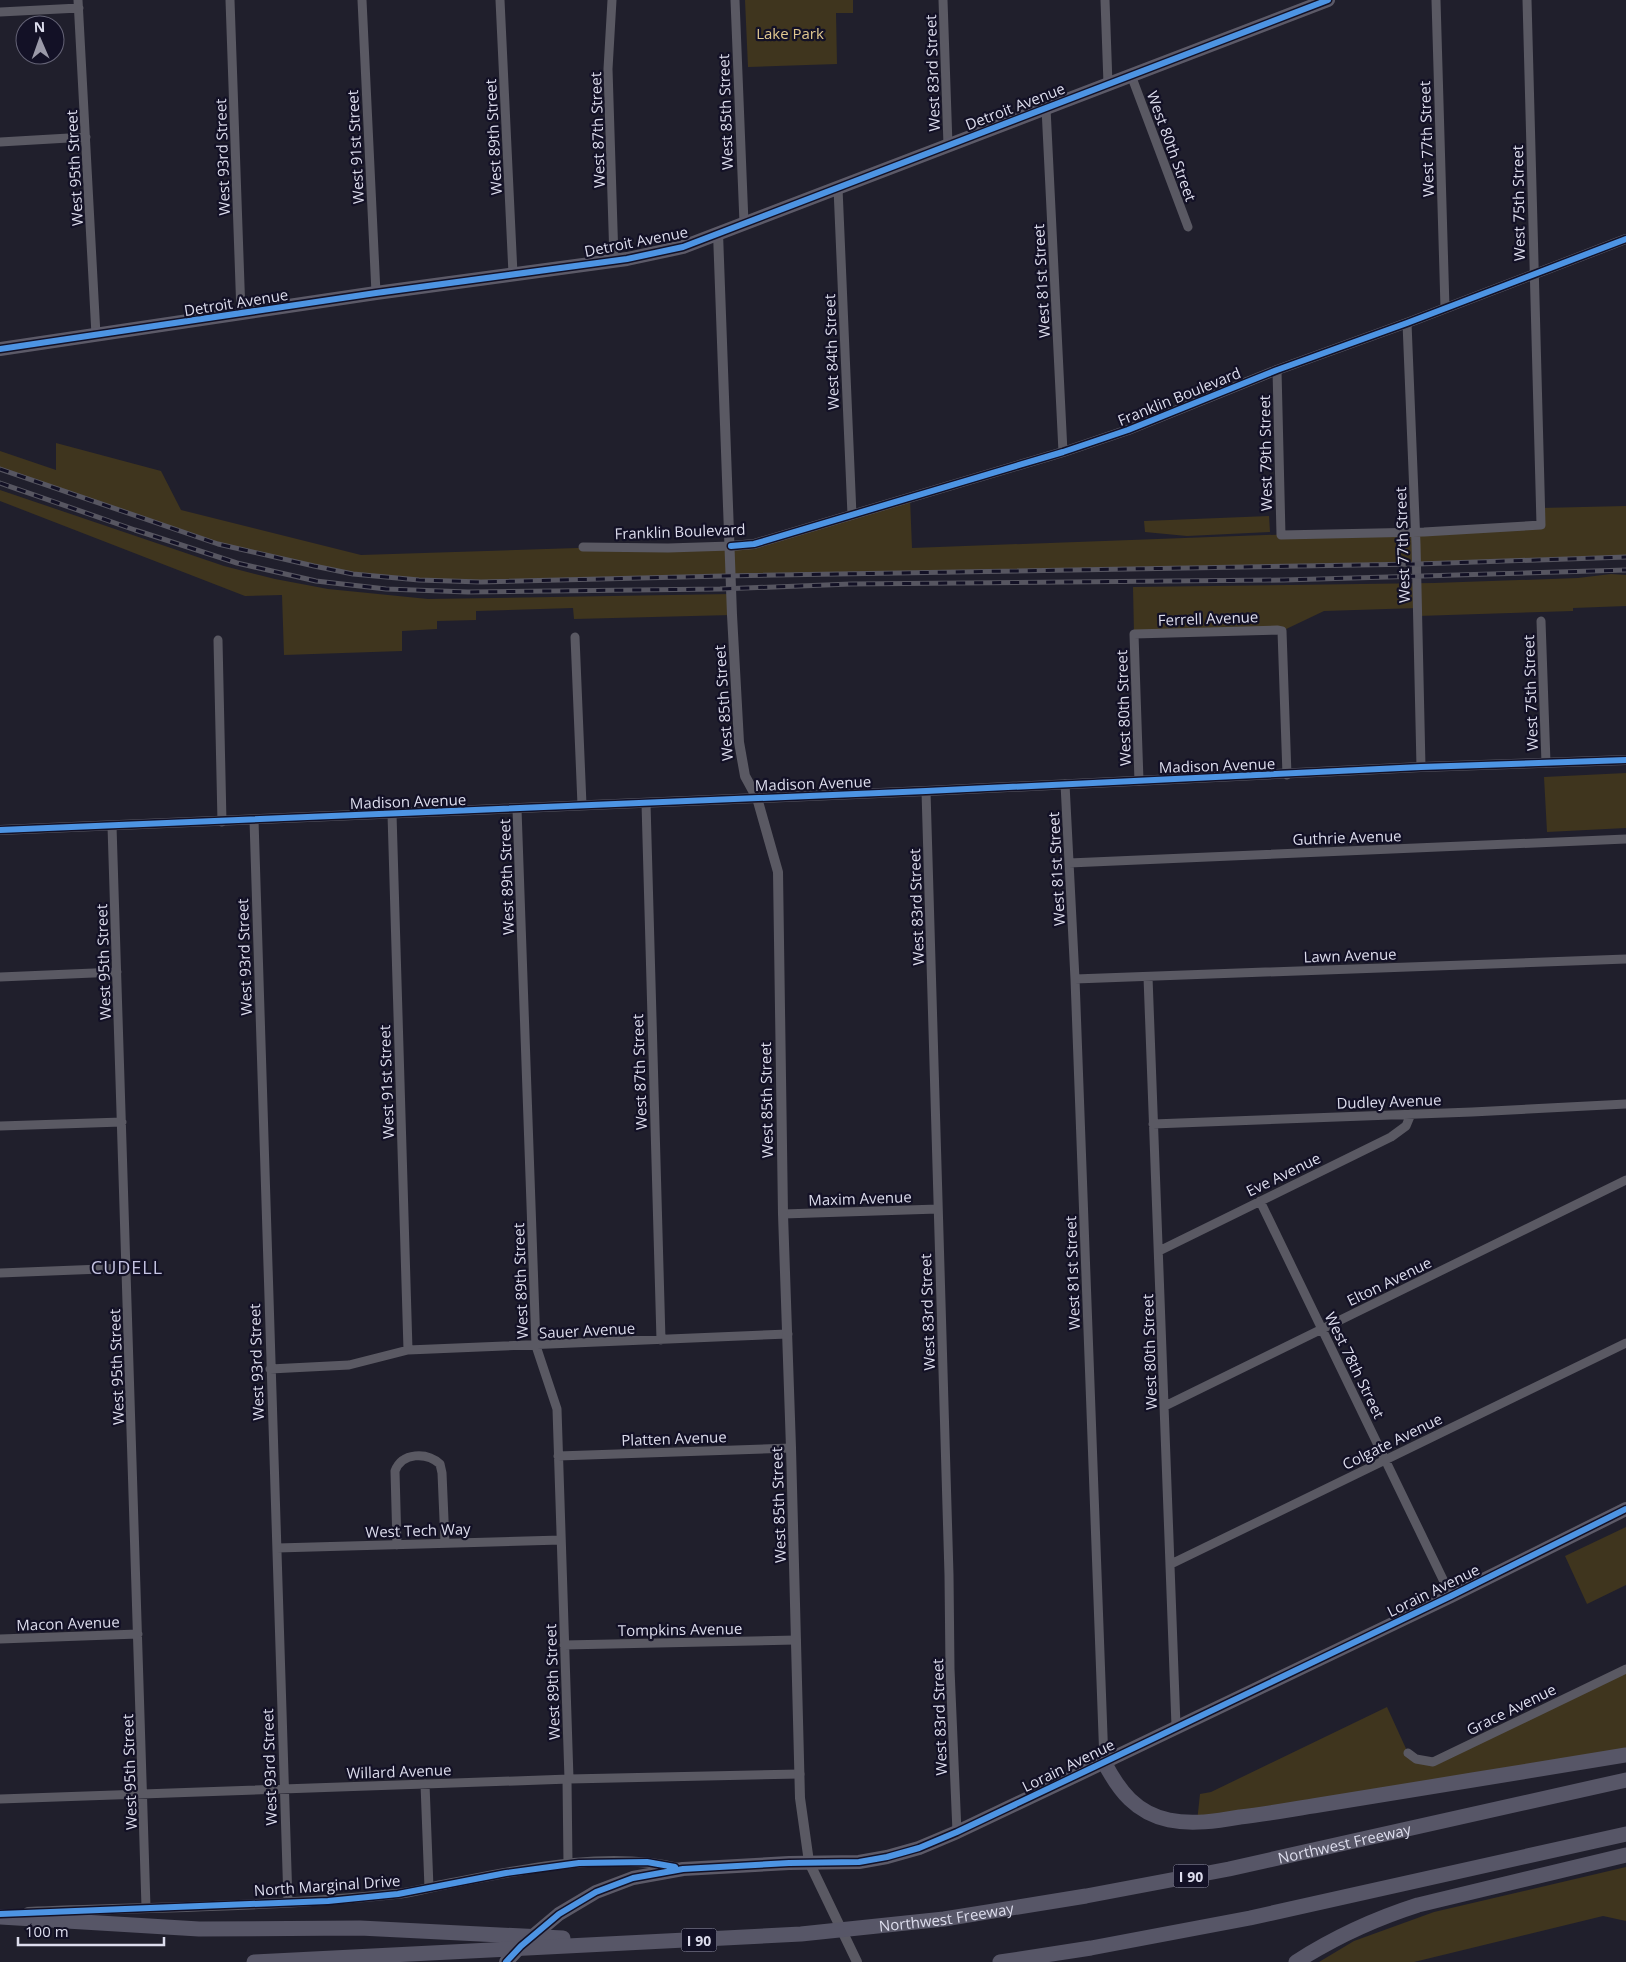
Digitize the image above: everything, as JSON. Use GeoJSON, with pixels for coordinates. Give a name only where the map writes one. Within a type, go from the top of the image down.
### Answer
{"type":"FeatureCollection","features":[{"type":"Feature","properties":{"kind":"highway"},"geometry":{"type":"LineString","coordinates":[[1104,1762],[1115,1784],[1124,1796],[1138,1808],[1152,1815],[1170,1820],[1197,1822],[1274,1813],[1626,1755]]}},
{"type":"Feature","properties":{"kind":"highway","name":"Northwest Freeway"},"geometry":{"type":"LineString","coordinates":[[254,1962],[801,1934],[944,1919],[1086,1896],[1229,1869],[1626,1780]]}},
{"type":"Feature","properties":{"kind":"highway"},"geometry":{"type":"LineString","coordinates":[[1000,1962],[1091,1948],[1250,1918],[1626,1834]]}},
{"type":"Feature","properties":{"kind":"highway"},"geometry":{"type":"LineString","coordinates":[[1296,1962],[1341,1935],[1393,1913],[1418,1905],[1626,1855]]}},
{"type":"Feature","properties":{"kind":"highway"},"geometry":{"type":"LineString","coordinates":[[0,1916],[199,1928],[360,1928],[650,1942]]}},
{"type":"Feature","properties":{"kind":"main road","name":"Detroit Avenue"},"geometry":{"type":"LineString","coordinates":[[0,349],[614,260],[683,247],[1108,84],[1312,3],[1328,0]]}},
{"type":"Feature","properties":{"kind":"main road","name":"Lorain Avenue"},"geometry":{"type":"LineString","coordinates":[[506,1962],[521,1946],[559,1914],[596,1892],[642,1876],[683,1869],[809,1862],[859,1862],[919,1848],[958,1832],[1451,1596],[1626,1509]]}},
{"type":"Feature","properties":{"kind":"street","name":"West 93rd Street"},"geometry":{"type":"LineString","coordinates":[[230,0],[241,314]]}},
{"type":"Feature","properties":{"kind":"street","name":"West 91st Street"},"geometry":{"type":"LineString","coordinates":[[362,0],[376,293]]}},
{"type":"Feature","properties":{"kind":"street","name":"West 89th Street"},"geometry":{"type":"LineString","coordinates":[[500,0],[512,274]]}},
{"type":"Feature","properties":{"kind":"street","name":"West 87th Street"},"geometry":{"type":"LineString","coordinates":[[612,0],[608,69],[614,260]]}},
{"type":"Feature","properties":{"kind":"street","name":"West 85th Street"},"geometry":{"type":"LineString","coordinates":[[735,0],[744,223]]}},
{"type":"Feature","properties":{"kind":"street","name":"West 83rd Street"},"geometry":{"type":"LineString","coordinates":[[943,0],[948,145]]}},
{"type":"Feature","properties":{"kind":"street"},"geometry":{"type":"LineString","coordinates":[[1106,0],[1108,84]]}},
{"type":"Feature","properties":{"kind":"street","name":"West 77th Street"},"geometry":{"type":"LineString","coordinates":[[1436,0],[1445,308]]}},
{"type":"Feature","properties":{"kind":"street","name":"West 75th Street"},"geometry":{"type":"LineString","coordinates":[[1416,532],[1541,525],[1527,0]]}},
{"type":"Feature","properties":{"kind":"street"},"geometry":{"type":"LineString","coordinates":[[0,12],[78,4]]}},
{"type":"Feature","properties":{"kind":"street","name":"West 95th Street"},"geometry":{"type":"LineString","coordinates":[[78,4],[96,335]]}},
{"type":"Feature","properties":{"kind":"street","name":"West 80th Street"},"geometry":{"type":"LineString","coordinates":[[1131,75],[1188,227]]}},
{"type":"Feature","properties":{"kind":"street","name":"West 81st Street"},"geometry":{"type":"LineString","coordinates":[[1046,108],[1063,452]]}},
{"type":"Feature","properties":{"kind":"street"},"geometry":{"type":"LineString","coordinates":[[0,142],[86,137]]}},
{"type":"Feature","properties":{"kind":"street","name":"West 84th Street"},"geometry":{"type":"LineString","coordinates":[[838,188],[852,515]]}},
{"type":"Feature","properties":{"kind":"street","name":"West 85th Street"},"geometry":{"type":"LineString","coordinates":[[718,233],[731,546],[732,615],[739,742],[745,776],[756,798],[778,872],[783,1214],[788,1334],[800,1798],[809,1862],[857,1962]]}},
{"type":"Feature","properties":{"kind":"street","name":"Franklin Boulevard"},"geometry":{"type":"LineString","coordinates":[[583,548],[668,548],[754,544],[852,515],[1063,452],[1128,430],[1277,370],[1407,323],[1626,238]]}},
{"type":"Feature","properties":{"kind":"street","name":"West 77th Street"},"geometry":{"type":"LineString","coordinates":[[1407,323],[1416,532],[1421,767]]}},
{"type":"Feature","properties":{"kind":"street","name":"West 79th Street"},"geometry":{"type":"LineString","coordinates":[[1277,370],[1281,535],[1416,532]]}},
{"type":"Feature","properties":{"kind":"street","name":"West 75th Street"},"geometry":{"type":"LineString","coordinates":[[1541,622],[1546,763]]}},
{"type":"Feature","properties":{"kind":"street","name":"Ferrell Avenue"},"geometry":{"type":"LineString","coordinates":[[1134,634],[1282,631],[1287,775]]}},
{"type":"Feature","properties":{"kind":"street","name":"West 80th Street"},"geometry":{"type":"LineString","coordinates":[[1134,634],[1139,781]]}},
{"type":"Feature","properties":{"kind":"street"},"geometry":{"type":"LineString","coordinates":[[575,637],[582,805]]}},
{"type":"Feature","properties":{"kind":"street"},"geometry":{"type":"LineString","coordinates":[[218,640],[222,822]]}},
{"type":"Feature","properties":{"kind":"street","name":"Madison Avenue"},"geometry":{"type":"LineString","coordinates":[[0,830],[1287,775],[1421,767],[1626,760]]}},
{"type":"Feature","properties":{"kind":"street","name":"West 81st Street"},"geometry":{"type":"LineString","coordinates":[[1065,784],[1075,979],[1104,1762]]}},
{"type":"Feature","properties":{"kind":"street","name":"West 83rd Street"},"geometry":{"type":"LineString","coordinates":[[926,791],[949,1565],[950,1669],[958,1832]]}},
{"type":"Feature","properties":{"kind":"street","name":"West 87th Street"},"geometry":{"type":"LineString","coordinates":[[646,803],[661,1340]]}},
{"type":"Feature","properties":{"kind":"street","name":"West 89th Street"},"geometry":{"type":"LineString","coordinates":[[517,809],[536,1346],[557,1409],[568,1779],[568,1864]]}},
{"type":"Feature","properties":{"kind":"street","name":"West 91st Street"},"geometry":{"type":"LineString","coordinates":[[392,814],[408,1350]]}},
{"type":"Feature","properties":{"kind":"street","name":"West 93rd Street"},"geometry":{"type":"LineString","coordinates":[[254,820],[288,1902]]}},
{"type":"Feature","properties":{"kind":"street","name":"West 95th Street"},"geometry":{"type":"LineString","coordinates":[[112,826],[146,1907]]}},
{"type":"Feature","properties":{"kind":"street","name":"Guthrie Avenue"},"geometry":{"type":"LineString","coordinates":[[1069,863],[1626,839]]}},
{"type":"Feature","properties":{"kind":"street","name":"Lawn Avenue"},"geometry":{"type":"LineString","coordinates":[[1075,979],[1626,959]]}},
{"type":"Feature","properties":{"kind":"street"},"geometry":{"type":"LineString","coordinates":[[0,977],[117,972]]}},
{"type":"Feature","properties":{"kind":"street","name":"West 80th Street"},"geometry":{"type":"LineString","coordinates":[[1148,977],[1176,1726]]}},
{"type":"Feature","properties":{"kind":"street","name":"Dudley Avenue"},"geometry":{"type":"LineString","coordinates":[[1153,1124],[1626,1104]]}},
{"type":"Feature","properties":{"kind":"street","name":"Eve Avenue"},"geometry":{"type":"LineString","coordinates":[[1159,1251],[1391,1137],[1406,1126],[1411,1114]]}},
{"type":"Feature","properties":{"kind":"street"},"geometry":{"type":"LineString","coordinates":[[0,1126],[122,1122]]}},
{"type":"Feature","properties":{"kind":"street","name":"Elton Avenue"},"geometry":{"type":"LineString","coordinates":[[1165,1406],[1626,1180]]}},
{"type":"Feature","properties":{"kind":"street","name":"West 78th Street"},"geometry":{"type":"LineString","coordinates":[[1260,1201],[1451,1596]]}},
{"type":"Feature","properties":{"kind":"street","name":"Maxim Avenue"},"geometry":{"type":"LineString","coordinates":[[783,1214],[938,1208]]}},
{"type":"Feature","properties":{"kind":"street"},"geometry":{"type":"LineString","coordinates":[[0,1273],[127,1268]]}},
{"type":"Feature","properties":{"kind":"street","name":"Sauer Avenue"},"geometry":{"type":"LineString","coordinates":[[270,1369],[349,1365],[408,1350],[788,1334]]}},
{"type":"Feature","properties":{"kind":"street","name":"Colgate Avenue"},"geometry":{"type":"LineString","coordinates":[[1171,1564],[1626,1342]]}},
{"type":"Feature","properties":{"kind":"street","name":"Platten Avenue"},"geometry":{"type":"LineString","coordinates":[[558,1456],[791,1448]]}},
{"type":"Feature","properties":{"kind":"street"},"geometry":{"type":"LineString","coordinates":[[397,1545],[395,1470],[397,1465],[406,1458],[418,1456],[428,1456],[440,1464],[445,1543]]}},
{"type":"Feature","properties":{"kind":"street","name":"West Tech Way"},"geometry":{"type":"LineString","coordinates":[[276,1548],[561,1540]]}},
{"type":"Feature","properties":{"kind":"street","name":"Macon Avenue"},"geometry":{"type":"LineString","coordinates":[[0,1639],[138,1634]]}},
{"type":"Feature","properties":{"kind":"street","name":"Tompkins Avenue"},"geometry":{"type":"LineString","coordinates":[[564,1645],[796,1640]]}},
{"type":"Feature","properties":{"kind":"street","name":"Grace Avenue"},"geometry":{"type":"LineString","coordinates":[[1408,1753],[1416,1759],[1433,1762],[1626,1670]]}},
{"type":"Feature","properties":{"kind":"street","name":"Willard Avenue"},"geometry":{"type":"LineString","coordinates":[[0,1799],[568,1779],[800,1774]]}},
{"type":"Feature","properties":{"kind":"street"},"geometry":{"type":"LineString","coordinates":[[425,1784],[429,1888]]}},
{"type":"Feature","properties":{"kind":"street","name":"North Marginal Drive"},"geometry":{"type":"LineString","coordinates":[[0,1916],[146,1907],[328,1901],[398,1894],[506,1873],[568,1864],[648,1862],[683,1869]]}},
{"type":"Feature","properties":{"kind":"green space","name":"Lake Park"},"geometry":{"type":"Polygon","coordinates":[[[745,0],[853,0],[853,13],[836,13],[837,64],[748,67],[745,0]]]}},
{"type":"Feature","properties":{"kind":"green space"},"geometry":{"type":"Polygon","coordinates":[[[56,443],[161,471],[181,510],[361,555],[577,548],[731,546],[910,498],[912,548],[1540,525],[1540,508],[1626,506],[1626,557],[1418,564],[481,582],[419,580],[353,574],[218,544],[0,469],[0,451],[56,470],[56,443]]]}},
{"type":"Feature","properties":{"kind":"green space"},"geometry":{"type":"Polygon","coordinates":[[[0,490],[224,566],[275,579],[328,589],[428,599],[731,594],[732,615],[574,619],[573,608],[476,611],[476,620],[437,621],[437,629],[402,631],[402,651],[284,655],[282,595],[245,596],[0,501],[0,490]]]}},
{"type":"Feature","properties":{"kind":"green space"},"geometry":{"type":"Polygon","coordinates":[[[1269,516],[1270,532],[1187,536],[1145,532],[1144,521],[1269,516]]]}},
{"type":"Feature","properties":{"kind":"green space"},"geometry":{"type":"Polygon","coordinates":[[[1611,574],[1626,575],[1626,606],[1573,608],[1573,611],[1418,616],[1418,608],[1324,611],[1282,631],[1134,634],[1133,587],[1434,583],[1578,578],[1611,574]]]}},
{"type":"Feature","properties":{"kind":"green space"},"geometry":{"type":"Polygon","coordinates":[[[1626,773],[1626,828],[1547,832],[1544,777],[1626,773]]]}},
{"type":"Feature","properties":{"kind":"green space"},"geometry":{"type":"Polygon","coordinates":[[[1626,1527],[1626,1585],[1587,1604],[1565,1556],[1626,1527]]]}},
{"type":"Feature","properties":{"kind":"green space"},"geometry":{"type":"Polygon","coordinates":[[[1626,1669],[1626,1755],[1197,1822],[1200,1794],[1211,1792],[1387,1707],[1408,1753],[1433,1762],[1626,1669]]]}},
{"type":"Feature","properties":{"kind":"green space"},"geometry":{"type":"Polygon","coordinates":[[[1626,1867],[1626,1921],[1603,1916],[1414,1962],[1319,1962],[1354,1941],[1434,1912],[1626,1867]]]}},
{"type":"Feature","properties":{"kind":"railway"},"geometry":{"type":"LineString","coordinates":[[0,469],[218,544],[353,574],[419,580],[481,582],[1418,564],[1626,557]]}},
{"type":"Feature","properties":{"kind":"railway"},"geometry":{"type":"LineString","coordinates":[[0,483],[237,563],[316,581],[386,589],[468,592],[720,589],[851,584],[1284,580],[1626,570]]}},
{"type":"Feature","properties":{"kind":"cycle path"},"geometry":{"type":"LineString","coordinates":[[0,349],[376,293],[627,259],[683,247],[1328,0]]}},
{"type":"Feature","properties":{"kind":"cycle path"},"geometry":{"type":"LineString","coordinates":[[731,546],[754,544],[1063,452],[1128,430],[1277,370],[1407,323],[1626,239]]}},
{"type":"Feature","properties":{"kind":"cycle path"},"geometry":{"type":"LineString","coordinates":[[0,830],[926,791],[1421,767],[1626,760]]}},
{"type":"Feature","properties":{"kind":"cycle path"},"geometry":{"type":"LineString","coordinates":[[506,1962],[521,1946],[559,1914],[596,1892],[633,1878],[683,1869],[789,1863],[859,1862],[919,1848],[957,1832],[1451,1596],[1626,1509]]}},
{"type":"Feature","properties":{"kind":"cycle path"},"geometry":{"type":"LineString","coordinates":[[0,1914],[328,1901],[398,1894],[506,1873],[579,1863],[647,1862],[675,1867]]}},
{"type":"Feature","properties":{"kind":"district","name":"CUDELL"},"geometry":{"type":"Point","coordinates":[127,1267]}}]}
